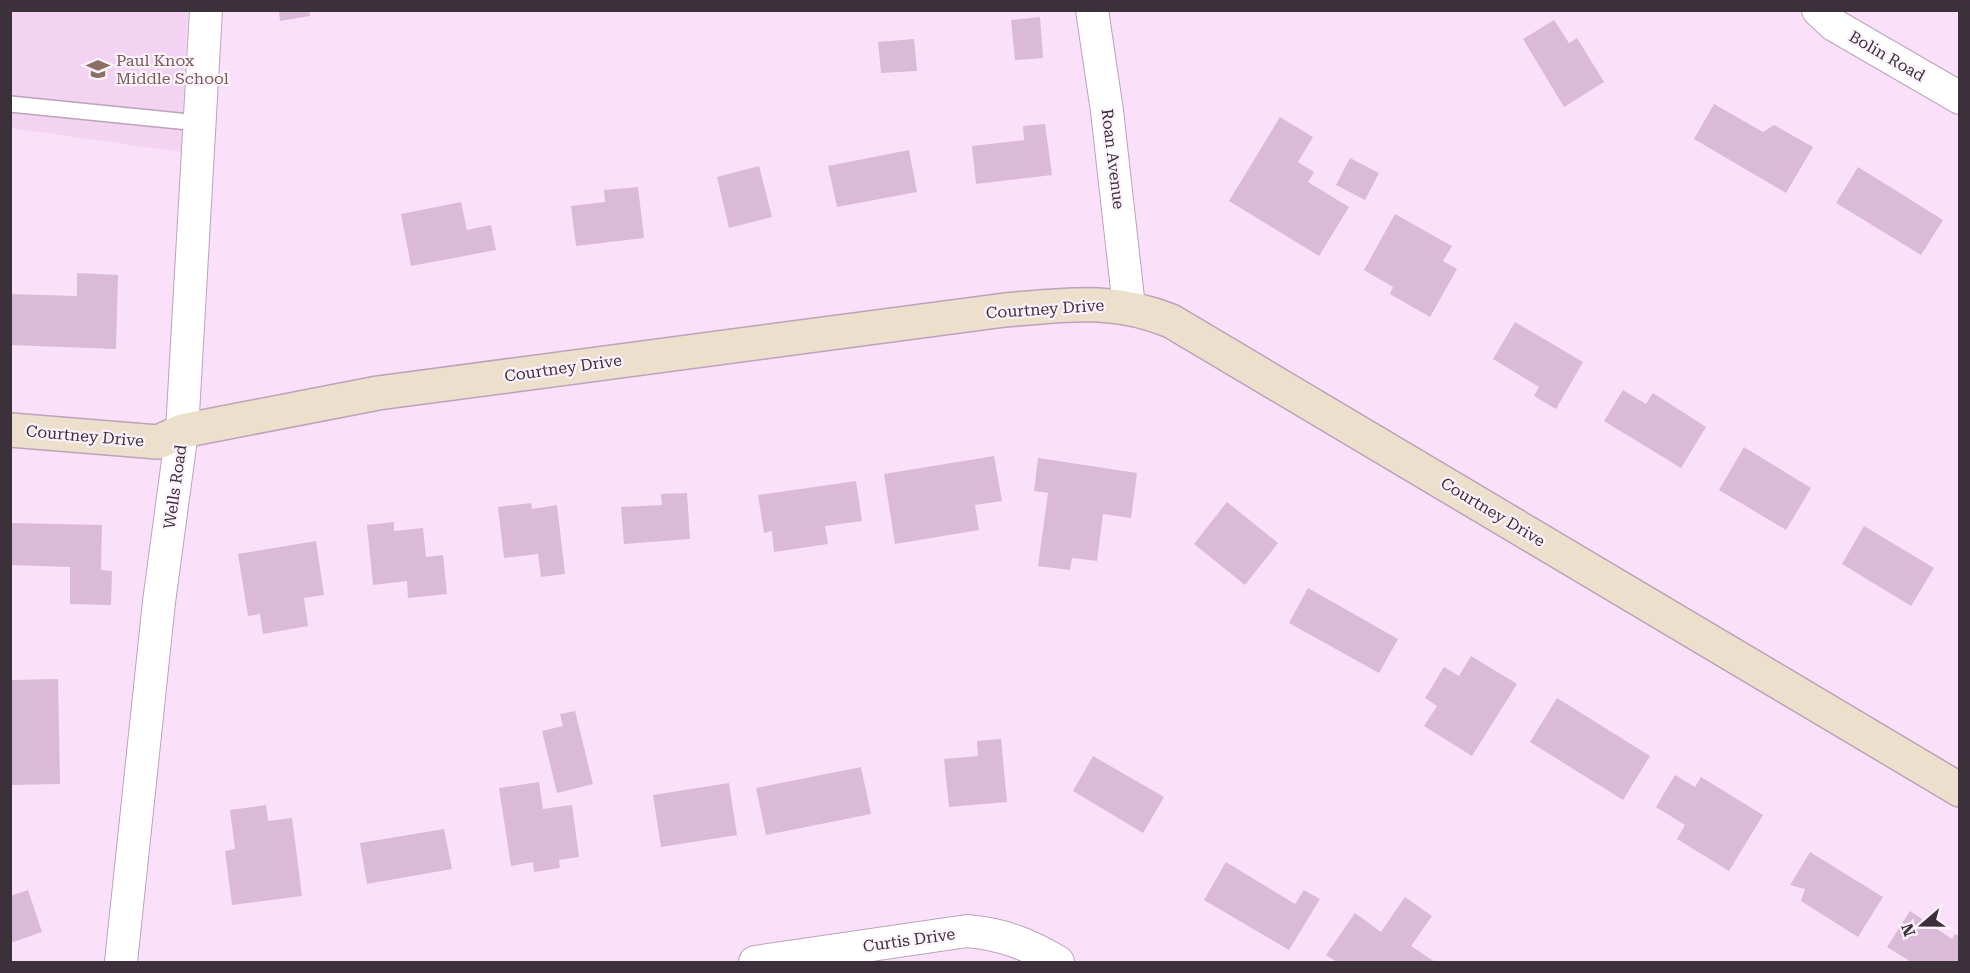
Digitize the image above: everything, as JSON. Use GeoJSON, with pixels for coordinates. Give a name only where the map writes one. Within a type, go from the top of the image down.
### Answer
{"type":"FeatureCollection","features":[{"type":"Feature","properties":{"kind":"street","name":"Wells Road"},"geometry":{"type":"LineString","coordinates":[[121,963],[157,625],[183,431],[206,10]]}},
{"type":"Feature","properties":{"kind":"street","name":"Roan Avenue"},"geometry":{"type":"LineString","coordinates":[[1092,10],[1109,123],[1129,307]]}},
{"type":"Feature","properties":{"kind":"street","name":"Bolin Road"},"geometry":{"type":"LineString","coordinates":[[1818,10],[1834,25],[1959,98]]}},
{"type":"Feature","properties":{"kind":"street","name":"Courtney Drive"},"geometry":{"type":"LineString","coordinates":[[10,430],[158,442],[183,431],[378,393],[1005,310],[1090,302],[1129,307],[1171,321],[1959,790]]}},
{"type":"Feature","properties":{"kind":"street","name":"Curtis Drive"},"geometry":{"type":"LineString","coordinates":[[755,963],[967,931],[994,934],[1018,941],[1058,963]]}},
{"type":"Feature","properties":{"kind":"lane"},"geometry":{"type":"LineString","coordinates":[[10,104],[200,123]]}},
{"type":"Feature","properties":{"kind":"shaded area","name":"Paul Knox Middle School"},"geometry":{"type":"Polygon","coordinates":[[[11,11],[188,11],[181,152],[11,128],[11,11]]]}},
{"type":"Feature","properties":{"kind":"building"},"geometry":{"type":"Polygon","coordinates":[[[279,10],[309,10],[310,16],[280,21],[279,10]]]}},
{"type":"Feature","properties":{"kind":"building"},"geometry":{"type":"Polygon","coordinates":[[[1040,17],[1043,58],[1015,60],[1011,20],[1040,17]]]}},
{"type":"Feature","properties":{"kind":"building"},"geometry":{"type":"Polygon","coordinates":[[[1554,20],[1569,43],[1577,38],[1604,82],[1564,107],[1523,39],[1554,20]]]}},
{"type":"Feature","properties":{"kind":"building"},"geometry":{"type":"Polygon","coordinates":[[[914,39],[917,71],[881,73],[878,42],[914,39]]]}},
{"type":"Feature","properties":{"kind":"building"},"geometry":{"type":"Polygon","coordinates":[[[1714,104],[1763,132],[1774,125],[1813,147],[1786,193],[1694,139],[1714,104]]]}},
{"type":"Feature","properties":{"kind":"building"},"geometry":{"type":"Polygon","coordinates":[[[1280,117],[1313,137],[1298,162],[1314,172],[1308,182],[1349,207],[1319,256],[1229,201],[1280,117]]]}},
{"type":"Feature","properties":{"kind":"building"},"geometry":{"type":"Polygon","coordinates":[[[1045,124],[1052,175],[976,184],[972,146],[1024,140],[1023,126],[1045,124]]]}},
{"type":"Feature","properties":{"kind":"building"},"geometry":{"type":"Polygon","coordinates":[[[909,150],[917,192],[837,207],[828,166],[909,150]]]}},
{"type":"Feature","properties":{"kind":"building"},"geometry":{"type":"Polygon","coordinates":[[[1350,158],[1379,173],[1365,200],[1336,185],[1350,158]]]}},
{"type":"Feature","properties":{"kind":"building"},"geometry":{"type":"Polygon","coordinates":[[[759,166],[772,217],[729,228],[717,177],[759,166]]]}},
{"type":"Feature","properties":{"kind":"building"},"geometry":{"type":"Polygon","coordinates":[[[1858,167],[1943,220],[1921,255],[1836,203],[1858,167]]]}},
{"type":"Feature","properties":{"kind":"building"},"geometry":{"type":"Polygon","coordinates":[[[638,187],[644,238],[576,246],[571,206],[605,202],[604,190],[638,187]]]}},
{"type":"Feature","properties":{"kind":"building"},"geometry":{"type":"Polygon","coordinates":[[[461,202],[467,230],[491,225],[496,250],[411,266],[401,214],[461,202]]]}},
{"type":"Feature","properties":{"kind":"building"},"geometry":{"type":"Polygon","coordinates":[[[1395,214],[1452,246],[1443,261],[1457,269],[1430,317],[1390,294],[1393,287],[1364,270],[1395,214]]]}},
{"type":"Feature","properties":{"kind":"building"},"geometry":{"type":"Polygon","coordinates":[[[77,273],[118,275],[116,349],[10,345],[10,294],[77,296],[77,273]]]}},
{"type":"Feature","properties":{"kind":"building"},"geometry":{"type":"Polygon","coordinates":[[[1515,322],[1583,362],[1556,409],[1534,396],[1539,387],[1493,359],[1515,322]]]}},
{"type":"Feature","properties":{"kind":"building"},"geometry":{"type":"Polygon","coordinates":[[[1623,390],[1646,404],[1653,393],[1706,427],[1681,468],[1604,421],[1623,390]]]}},
{"type":"Feature","properties":{"kind":"building"},"geometry":{"type":"Polygon","coordinates":[[[1744,447],[1811,488],[1786,530],[1719,490],[1744,447]]]}},
{"type":"Feature","properties":{"kind":"building"},"geometry":{"type":"Polygon","coordinates":[[[994,456],[1002,501],[975,505],[979,530],[895,544],[884,474],[994,456]]]}},
{"type":"Feature","properties":{"kind":"building"},"geometry":{"type":"Polygon","coordinates":[[[1038,458],[1137,473],[1131,518],[1103,514],[1097,561],[1072,558],[1070,570],[1038,566],[1048,493],[1034,491],[1038,458]]]}},
{"type":"Feature","properties":{"kind":"building"},"geometry":{"type":"Polygon","coordinates":[[[856,481],[862,521],[825,526],[828,544],[774,552],[772,531],[764,533],[758,495],[856,481]]]}},
{"type":"Feature","properties":{"kind":"building"},"geometry":{"type":"Polygon","coordinates":[[[687,493],[690,539],[624,544],[621,507],[662,505],[661,494],[687,493]]]}},
{"type":"Feature","properties":{"kind":"building"},"geometry":{"type":"Polygon","coordinates":[[[1227,502],[1278,543],[1245,585],[1194,544],[1227,502]]]}},
{"type":"Feature","properties":{"kind":"building"},"geometry":{"type":"Polygon","coordinates":[[[531,503],[532,509],[557,505],[565,574],[541,577],[538,554],[504,558],[498,507],[531,503]]]}},
{"type":"Feature","properties":{"kind":"building"},"geometry":{"type":"Polygon","coordinates":[[[394,522],[394,531],[423,528],[426,557],[443,555],[447,594],[408,598],[407,581],[373,585],[367,525],[394,522]]]}},
{"type":"Feature","properties":{"kind":"building"},"geometry":{"type":"Polygon","coordinates":[[[10,523],[102,525],[101,570],[112,571],[111,605],[70,604],[70,567],[10,565],[10,523]]]}},
{"type":"Feature","properties":{"kind":"building"},"geometry":{"type":"Polygon","coordinates":[[[1864,526],[1934,568],[1911,606],[1842,564],[1864,526]]]}},
{"type":"Feature","properties":{"kind":"building"},"geometry":{"type":"Polygon","coordinates":[[[316,541],[324,595],[304,598],[308,626],[263,634],[260,614],[248,616],[238,554],[316,541]]]}},
{"type":"Feature","properties":{"kind":"building"},"geometry":{"type":"Polygon","coordinates":[[[1308,588],[1398,639],[1379,673],[1289,623],[1308,588]]]}},
{"type":"Feature","properties":{"kind":"building"},"geometry":{"type":"Polygon","coordinates":[[[1471,656],[1517,684],[1472,756],[1424,726],[1437,706],[1425,698],[1444,667],[1459,676],[1471,656]]]}},
{"type":"Feature","properties":{"kind":"building"},"geometry":{"type":"Polygon","coordinates":[[[58,679],[60,784],[10,785],[10,680],[58,679]]]}},
{"type":"Feature","properties":{"kind":"building"},"geometry":{"type":"Polygon","coordinates":[[[1557,698],[1650,756],[1623,800],[1530,742],[1557,698]]]}},
{"type":"Feature","properties":{"kind":"building"},"geometry":{"type":"Polygon","coordinates":[[[575,711],[593,784],[557,793],[542,731],[563,726],[560,714],[575,711]]]}},
{"type":"Feature","properties":{"kind":"building"},"geometry":{"type":"Polygon","coordinates":[[[1001,739],[1007,802],[949,807],[944,759],[978,756],[977,741],[1001,739]]]}},
{"type":"Feature","properties":{"kind":"building"},"geometry":{"type":"Polygon","coordinates":[[[1093,756],[1164,797],[1143,833],[1073,791],[1093,756]]]}},
{"type":"Feature","properties":{"kind":"building"},"geometry":{"type":"Polygon","coordinates":[[[861,767],[871,814],[766,835],[756,788],[861,767]]]}},
{"type":"Feature","properties":{"kind":"building"},"geometry":{"type":"Polygon","coordinates":[[[1675,775],[1695,787],[1701,777],[1763,815],[1729,871],[1677,839],[1685,825],[1656,807],[1675,775]]]}},
{"type":"Feature","properties":{"kind":"building"},"geometry":{"type":"Polygon","coordinates":[[[539,782],[543,809],[572,805],[579,857],[559,860],[560,868],[534,872],[533,862],[511,866],[499,788],[539,782]]]}},
{"type":"Feature","properties":{"kind":"building"},"geometry":{"type":"Polygon","coordinates":[[[729,783],[737,835],[661,847],[653,795],[729,783]]]}},
{"type":"Feature","properties":{"kind":"building"},"geometry":{"type":"Polygon","coordinates":[[[266,805],[268,821],[292,818],[302,896],[232,905],[225,851],[235,849],[230,810],[266,805]]]}},
{"type":"Feature","properties":{"kind":"building"},"geometry":{"type":"Polygon","coordinates":[[[444,829],[452,869],[367,884],[360,843],[444,829]]]}},
{"type":"Feature","properties":{"kind":"building"},"geometry":{"type":"Polygon","coordinates":[[[1810,852],[1883,897],[1858,937],[1801,901],[1805,889],[1790,885],[1810,852]]]}},
{"type":"Feature","properties":{"kind":"building"},"geometry":{"type":"Polygon","coordinates":[[[1226,862],[1295,904],[1304,890],[1320,899],[1289,950],[1204,900],[1226,862]]]}},
{"type":"Feature","properties":{"kind":"building"},"geometry":{"type":"Polygon","coordinates":[[[28,890],[42,932],[10,943],[10,896],[28,890]]]}},
{"type":"Feature","properties":{"kind":"building"},"geometry":{"type":"Polygon","coordinates":[[[1405,897],[1432,916],[1411,946],[1435,962],[1337,962],[1326,955],[1355,913],[1381,932],[1405,897]]]}},
{"type":"Feature","properties":{"kind":"building"},"geometry":{"type":"Polygon","coordinates":[[[1910,911],[1952,939],[1955,934],[1960,937],[1960,962],[1907,962],[1908,960],[1887,947],[1910,911]]]}},
{"type":"Feature","properties":{"kind":"place","name":"Paul Knox Middle School"},"geometry":{"type":"Point","coordinates":[98,69]}}]}
